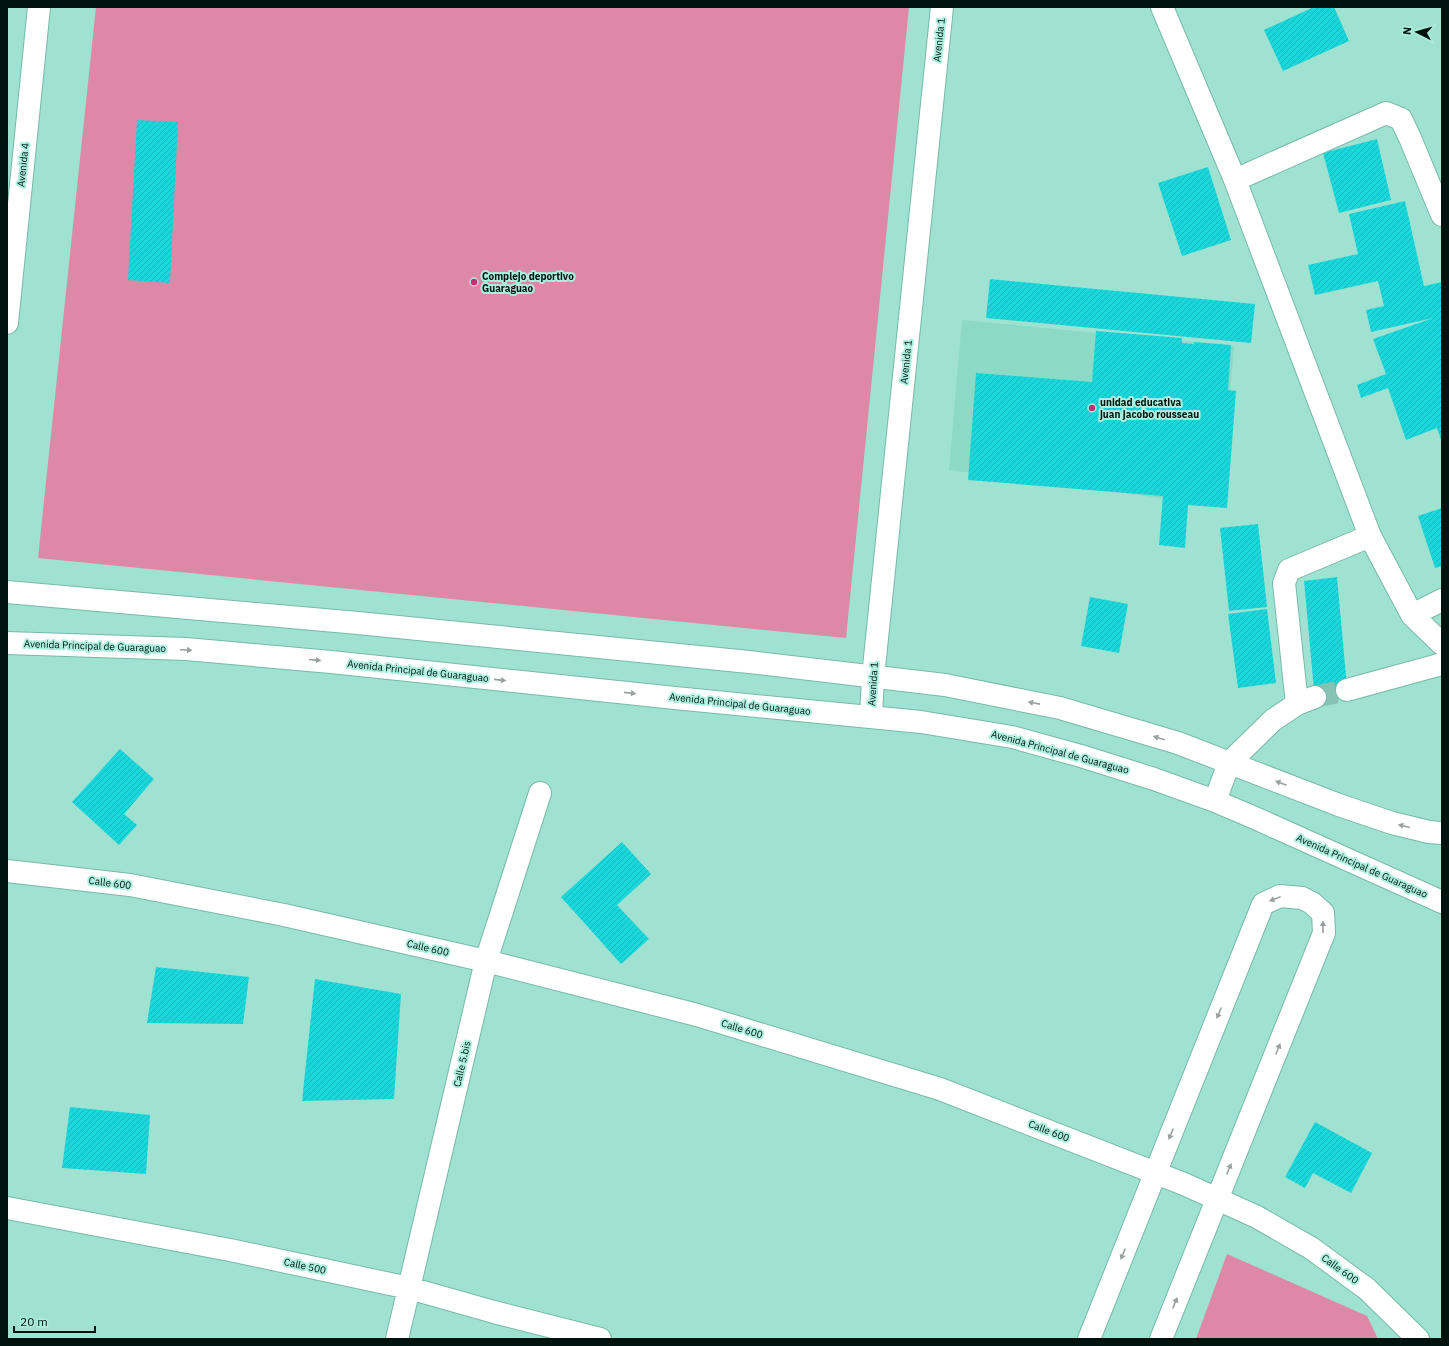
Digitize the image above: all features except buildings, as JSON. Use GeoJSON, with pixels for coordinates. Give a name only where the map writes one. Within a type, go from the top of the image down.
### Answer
{"type":"FeatureCollection","features":[{"type":"Feature","properties":{"kind":"street","name":"Avenida 4"},"geometry":{"type":"LineString","coordinates":[[7,323],[39,7]]}},
{"type":"Feature","properties":{"kind":"street","name":"Avenida 1"},"geometry":{"type":"LineString","coordinates":[[871,717],[873,677],[942,7]]}},
{"type":"Feature","properties":{"kind":"street"},"geometry":{"type":"LineString","coordinates":[[1162,7],[1235,180],[1370,536],[1412,615],[1442,644]]}},
{"type":"Feature","properties":{"kind":"street"},"geometry":{"type":"LineString","coordinates":[[1235,180],[1386,113],[1401,119],[1442,215]]}},
{"type":"Feature","properties":{"kind":"street"},"geometry":{"type":"LineString","coordinates":[[1214,801],[1229,764],[1273,720],[1306,700],[1284,583],[1290,570],[1370,536]]}},
{"type":"Feature","properties":{"kind":"street"},"geometry":{"type":"LineString","coordinates":[[7,592],[358,623],[749,662],[945,685],[1060,708],[1178,743],[1229,764],[1392,823],[1429,832],[1442,833]]}},
{"type":"Feature","properties":{"kind":"street"},"geometry":{"type":"LineString","coordinates":[[1412,615],[1442,600]]}},
{"type":"Feature","properties":{"kind":"street","name":"Avenida Principal de Guaraguao"},"geometry":{"type":"LineString","coordinates":[[7,643],[186,649],[316,660],[674,698],[921,722],[1012,738],[1080,756],[1154,779],[1214,801],[1351,860],[1442,902]]}},
{"type":"Feature","properties":{"kind":"street"},"geometry":{"type":"LineString","coordinates":[[1347,690],[1442,664]]}},
{"type":"Feature","properties":{"kind":"street","name":"Calle 5.bis"},"geometry":{"type":"LineString","coordinates":[[397,1339],[486,961],[540,793]]}},
{"type":"Feature","properties":{"kind":"street","name":"Calle 600"},"geometry":{"type":"LineString","coordinates":[[7,871],[130,885],[284,915],[486,961],[697,1015],[940,1089],[1155,1173],[1257,1217],[1311,1248],[1367,1289],[1418,1339]]}},
{"type":"Feature","properties":{"kind":"street"},"geometry":{"type":"LineString","coordinates":[[1089,1339],[1263,904],[1280,896],[1302,898],[1312,903],[1323,913],[1324,933],[1161,1339]]}},
{"type":"Feature","properties":{"kind":"street","name":"Calle 500"},"geometry":{"type":"LineString","coordinates":[[7,1208],[230,1250],[409,1288],[494,1312],[600,1339]]}},
{"type":"Feature","properties":{"kind":"shaded area","name":"Complejo deportivo Guaraguao"},"geometry":{"type":"Polygon","coordinates":[[[96,7],[909,7],[846,638],[38,558],[96,7]]]}},
{"type":"Feature","properties":{"kind":"shaded area","name":"unidad educativa juan jacobo rousseau"},"geometry":{"type":"Polygon","coordinates":[[[962,320],[1234,346],[1221,506],[949,470],[962,320]]]}},
{"type":"Feature","properties":{"kind":"shaded area"},"geometry":{"type":"Polygon","coordinates":[[[1227,1254],[1367,1316],[1378,1339],[1196,1339],[1227,1254]]]}},
{"type":"Feature","properties":{"kind":"tunnel"},"geometry":{"type":"LineString","coordinates":[[1315,697],[1347,690]]}},
{"type":"Feature","properties":{"kind":"place","name":"Complejo deportivo Guaraguao"},"geometry":{"type":"Point","coordinates":[474,282]}},
{"type":"Feature","properties":{"kind":"place","name":"unidad educativa juan jacobo rousseau"},"geometry":{"type":"Point","coordinates":[1092,408]}}]}
